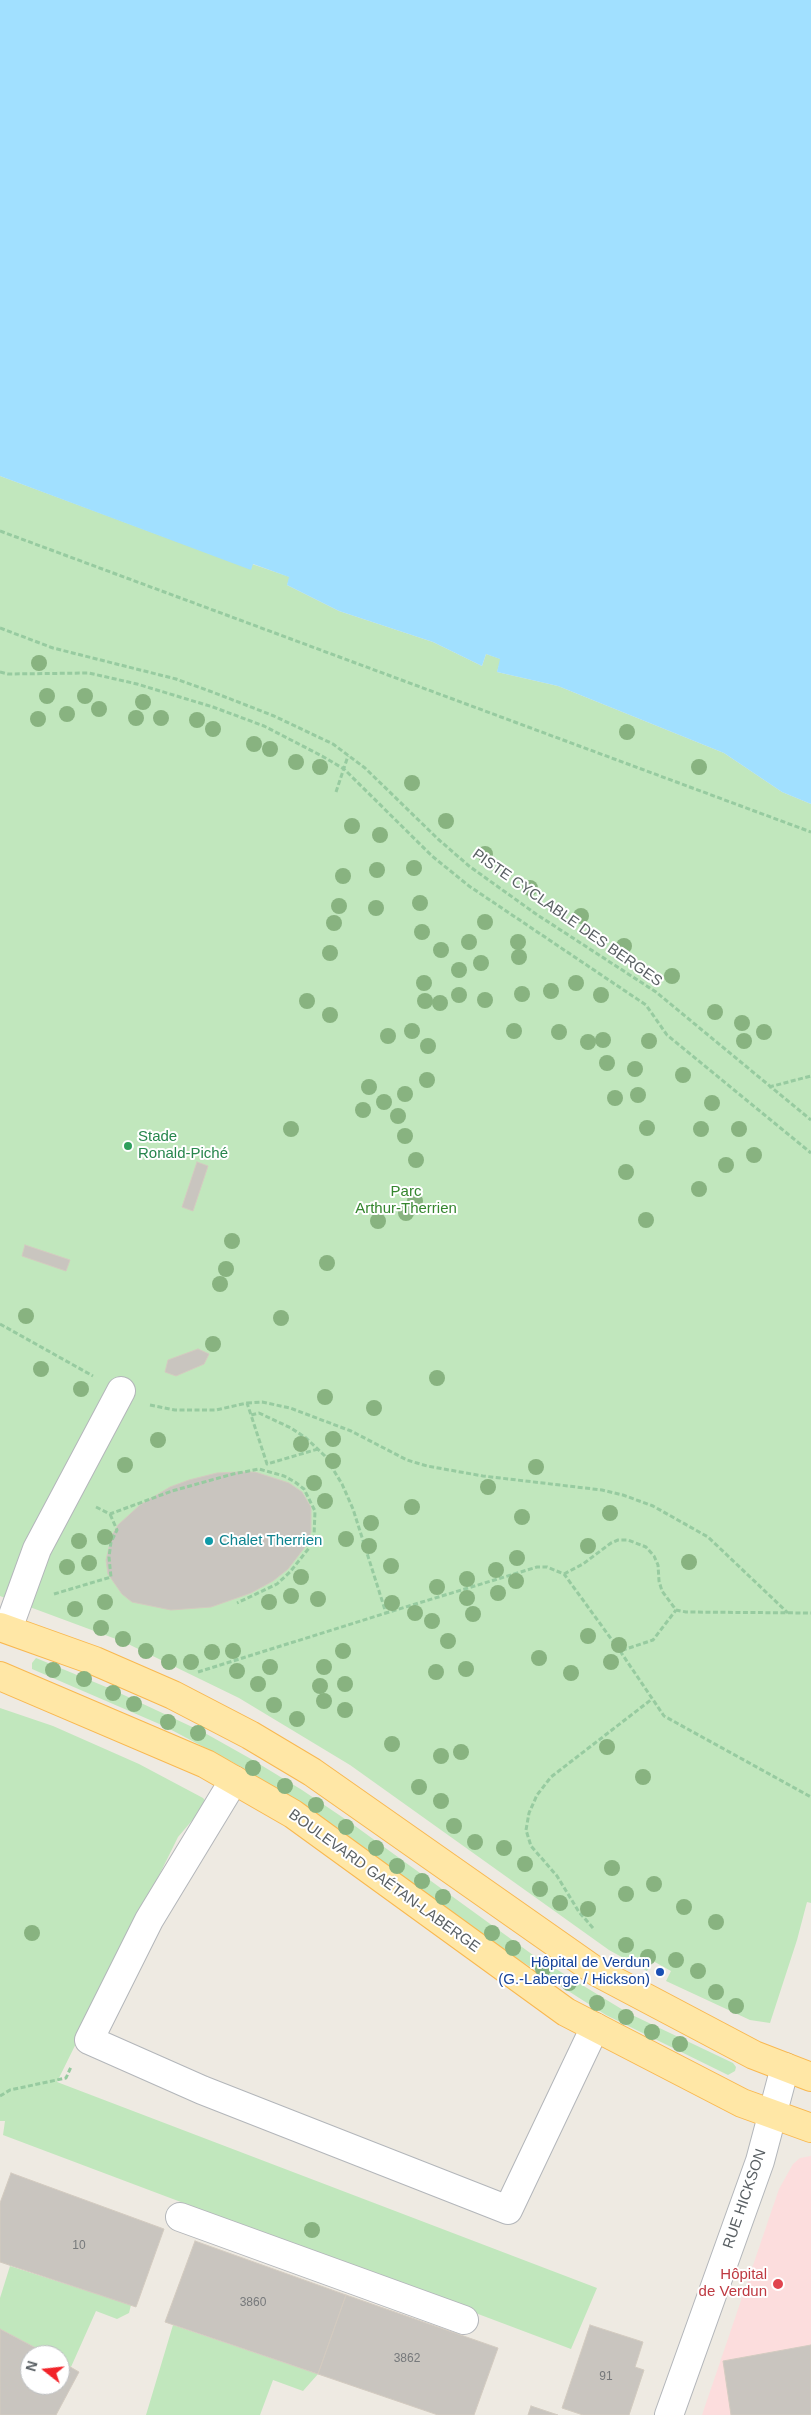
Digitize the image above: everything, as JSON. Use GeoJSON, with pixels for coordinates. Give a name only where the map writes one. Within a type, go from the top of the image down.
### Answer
{"type":"FeatureCollection","features":[{"type":"Feature","properties":{"kind":"main road"},"geometry":{"type":"LineString","coordinates":[[4,1628],[96,1660],[173,1695],[250,1735],[312,1772],[596,1972],[754,2055],[811,2077]]}},
{"type":"Feature","properties":{"kind":"main road","name":"BOULEVARD GAÉTAN-LABERGE"},"geometry":{"type":"LineString","coordinates":[[0,1676],[206,1764],[292,1814],[566,2012],[715,2090],[811,2128]]}},
{"type":"Feature","properties":{"kind":"street"},"geometry":{"type":"LineString","coordinates":[[4,1628],[37,1549],[121,1391]]}},
{"type":"Feature","properties":{"kind":"street"},"geometry":{"type":"LineString","coordinates":[[234,1780],[149,1920],[90,2040],[202,2090],[508,2210],[595,2027]]}},
{"type":"Feature","properties":{"kind":"street","name":"RUE HICKSON"},"geometry":{"type":"LineString","coordinates":[[669,2415],[760,2161],[784,2067]]}},
{"type":"Feature","properties":{"kind":"street"},"geometry":{"type":"LineString","coordinates":[[180,2217],[464,2320]]}},
{"type":"Feature","properties":{"kind":"path"},"geometry":{"type":"LineString","coordinates":[[0,531],[811,832]]}},
{"type":"Feature","properties":{"kind":"path","name":"PISTE CYCLABLE DES BERGES"},"geometry":{"type":"LineString","coordinates":[[0,628],[54,648],[176,680],[216,693],[334,744],[365,768],[438,839],[469,866],[536,914],[656,992],[811,1120]]}},
{"type":"Feature","properties":{"kind":"path"},"geometry":{"type":"LineString","coordinates":[[0,672],[8,674],[89,673],[168,693],[264,726],[344,769],[452,873],[646,1005],[667,1035],[811,1153]]}},
{"type":"Feature","properties":{"kind":"path"},"geometry":{"type":"LineString","coordinates":[[336,792],[348,756]]}},
{"type":"Feature","properties":{"kind":"path"},"geometry":{"type":"LineString","coordinates":[[769,1087],[811,1076]]}},
{"type":"Feature","properties":{"kind":"path"},"geometry":{"type":"LineString","coordinates":[[0,1324],[141,1402],[175,1410],[216,1410],[247,1403],[277,1404],[351,1431],[407,1460],[427,1466],[454,1472],[580,1487],[623,1495],[652,1506],[708,1538],[788,1613]]}},
{"type":"Feature","properties":{"kind":"path"},"geometry":{"type":"LineString","coordinates":[[247,1403],[267,1464],[265,1470]]}},
{"type":"Feature","properties":{"kind":"path"},"geometry":{"type":"LineString","coordinates":[[251,1415],[259,1413],[273,1418],[299,1433],[325,1456],[342,1484],[353,1509],[386,1613]]}},
{"type":"Feature","properties":{"kind":"path"},"geometry":{"type":"LineString","coordinates":[[267,1464],[318,1449]]}},
{"type":"Feature","properties":{"kind":"path"},"geometry":{"type":"LineString","coordinates":[[110,1514],[172,1491],[224,1476],[259,1469],[284,1476],[304,1490],[315,1511],[314,1536],[300,1560],[277,1584],[237,1603]]}},
{"type":"Feature","properties":{"kind":"path"},"geometry":{"type":"LineString","coordinates":[[51,1595],[111,1577],[109,1557],[111,1542],[116,1530],[110,1514],[88,1503]]}},
{"type":"Feature","properties":{"kind":"path"},"geometry":{"type":"LineString","coordinates":[[564,1574],[584,1564],[611,1543],[618,1540],[638,1542],[654,1556],[658,1565],[659,1582],[662,1591],[676,1610],[686,1612],[811,1613]]}},
{"type":"Feature","properties":{"kind":"path"},"geometry":{"type":"LineString","coordinates":[[196,1673],[528,1569],[547,1567],[564,1574],[664,1716],[811,1797]]}},
{"type":"Feature","properties":{"kind":"path"},"geometry":{"type":"LineString","coordinates":[[620,1651],[653,1640],[676,1610]]}},
{"type":"Feature","properties":{"kind":"path"},"geometry":{"type":"LineString","coordinates":[[598,1934],[579,1912],[557,1876],[531,1846],[526,1830],[529,1813],[537,1795],[551,1777],[652,1699]]}},
{"type":"Feature","properties":{"kind":"path"},"geometry":{"type":"LineString","coordinates":[[0,2096],[10,2090],[66,2078],[81,2045],[90,2040]]}},
{"type":"Feature","properties":{"kind":"shaded area","name":"Hôpital de Verdun"},"geometry":{"type":"Polygon","coordinates":[[[811,2156],[811,2415],[702,2415],[779,2189],[793,2164],[800,2158],[811,2156]]]}},
{"type":"Feature","properties":{"kind":"green space","name":"Parc Arthur-Therrien"},"geometry":{"type":"Polygon","coordinates":[[[0,476],[251,569],[252,564],[290,577],[287,585],[339,611],[433,642],[482,666],[486,654],[501,659],[497,672],[558,686],[724,753],[782,792],[811,804],[811,1903],[807,1902],[797,1940],[770,2023],[750,2020],[666,1981],[671,1971],[653,1961],[647,1971],[609,1950],[350,1765],[239,1698],[124,1642],[0,1596],[0,476]]]}},
{"type":"Feature","properties":{"kind":"green space"},"geometry":{"type":"Polygon","coordinates":[[[36,1658],[111,1689],[203,1732],[251,1759],[351,1823],[533,1955],[628,2013],[733,2063],[736,2067],[735,2071],[728,2075],[606,2015],[510,1954],[303,1804],[234,1763],[164,1726],[32,1669],[32,1663],[36,1658]]]}},
{"type":"Feature","properties":{"kind":"green space"},"geometry":{"type":"Polygon","coordinates":[[[0,1708],[53,1726],[139,1764],[203,1798],[207,1803],[178,1837],[57,2082],[597,2288],[571,2349],[3,2135],[5,2121],[0,2121],[0,1708]]]}},
{"type":"Feature","properties":{"kind":"green space"},"geometry":{"type":"Polygon","coordinates":[[[10,2266],[131,2305],[129,2313],[117,2319],[96,2311],[71,2367],[70,2345],[30,2345],[0,2329],[0,2298],[10,2266]]]}},
{"type":"Feature","properties":{"kind":"green space"},"geometry":{"type":"Polygon","coordinates":[[[173,2325],[318,2374],[303,2391],[273,2380],[260,2415],[146,2415],[173,2325]]]}},
{"type":"Feature","properties":{"kind":"water"},"geometry":{"type":"Polygon","coordinates":[[[0,0],[811,0],[811,804],[782,792],[724,753],[558,686],[497,672],[500,659],[486,654],[482,666],[433,642],[339,611],[287,585],[289,577],[253,564],[251,570],[0,476],[0,0]]]}},
{"type":"Feature","properties":{"kind":"building"},"geometry":{"type":"Polygon","coordinates":[[[197,1162],[208,1166],[193,1211],[182,1207],[197,1162]]]}},
{"type":"Feature","properties":{"kind":"building"},"geometry":{"type":"Polygon","coordinates":[[[25,1245],[70,1260],[66,1271],[22,1256],[25,1245]]]}},
{"type":"Feature","properties":{"kind":"building"},"geometry":{"type":"Polygon","coordinates":[[[198,1349],[209,1354],[204,1364],[176,1376],[165,1372],[168,1360],[198,1349]]]}},
{"type":"Feature","properties":{"kind":"building","name":"Chalet Therrien"},"geometry":{"type":"Polygon","coordinates":[[[255,1472],[289,1483],[302,1492],[311,1507],[311,1532],[305,1547],[288,1569],[273,1581],[251,1593],[211,1607],[171,1610],[132,1602],[122,1594],[108,1574],[106,1560],[112,1535],[118,1525],[140,1505],[170,1487],[217,1473],[255,1472]]]}},
{"type":"Feature","properties":{"kind":"building"},"geometry":{"type":"Polygon","coordinates":[[[11,2173],[164,2229],[136,2307],[0,2262],[0,2203],[11,2173]]]}},
{"type":"Feature","properties":{"kind":"building"},"geometry":{"type":"Polygon","coordinates":[[[195,2241],[346,2295],[318,2374],[165,2322],[195,2241]]]}},
{"type":"Feature","properties":{"kind":"building"},"geometry":{"type":"Polygon","coordinates":[[[346,2295],[498,2348],[474,2415],[438,2415],[318,2374],[346,2295]]]}},
{"type":"Feature","properties":{"kind":"building"},"geometry":{"type":"Polygon","coordinates":[[[590,2325],[643,2342],[635,2367],[644,2370],[629,2415],[583,2415],[562,2408],[590,2325]]]}},
{"type":"Feature","properties":{"kind":"building"},"geometry":{"type":"Polygon","coordinates":[[[0,2329],[30,2345],[20,2345],[20,2395],[67,2395],[56,2415],[0,2415],[0,2329]]]}},
{"type":"Feature","properties":{"kind":"building"},"geometry":{"type":"Polygon","coordinates":[[[811,2345],[811,2415],[731,2415],[723,2361],[811,2345]]]}},
{"type":"Feature","properties":{"kind":"building"},"geometry":{"type":"Polygon","coordinates":[[[70,2367],[79,2372],[70,2389],[70,2367]]]}},
{"type":"Feature","properties":{"kind":"building"},"geometry":{"type":"Polygon","coordinates":[[[531,2406],[558,2415],[528,2415],[531,2406]]]}},
{"type":"Feature","properties":{"kind":"place","name":"Stade Ronald-Piché"},"geometry":{"type":"Point","coordinates":[128,1146]}},
{"type":"Feature","properties":{"kind":"place","name":"Chalet Therrien"},"geometry":{"type":"Point","coordinates":[209,1541]}},
{"type":"Feature","properties":{"kind":"place","name":"Hôpital de Verdun (G.-Laberge / Hickson)"},"geometry":{"type":"Point","coordinates":[660,1972]}},
{"type":"Feature","properties":{"kind":"place","name":"Hôpital de Verdun"},"geometry":{"type":"Point","coordinates":[778,2284]}}]}
